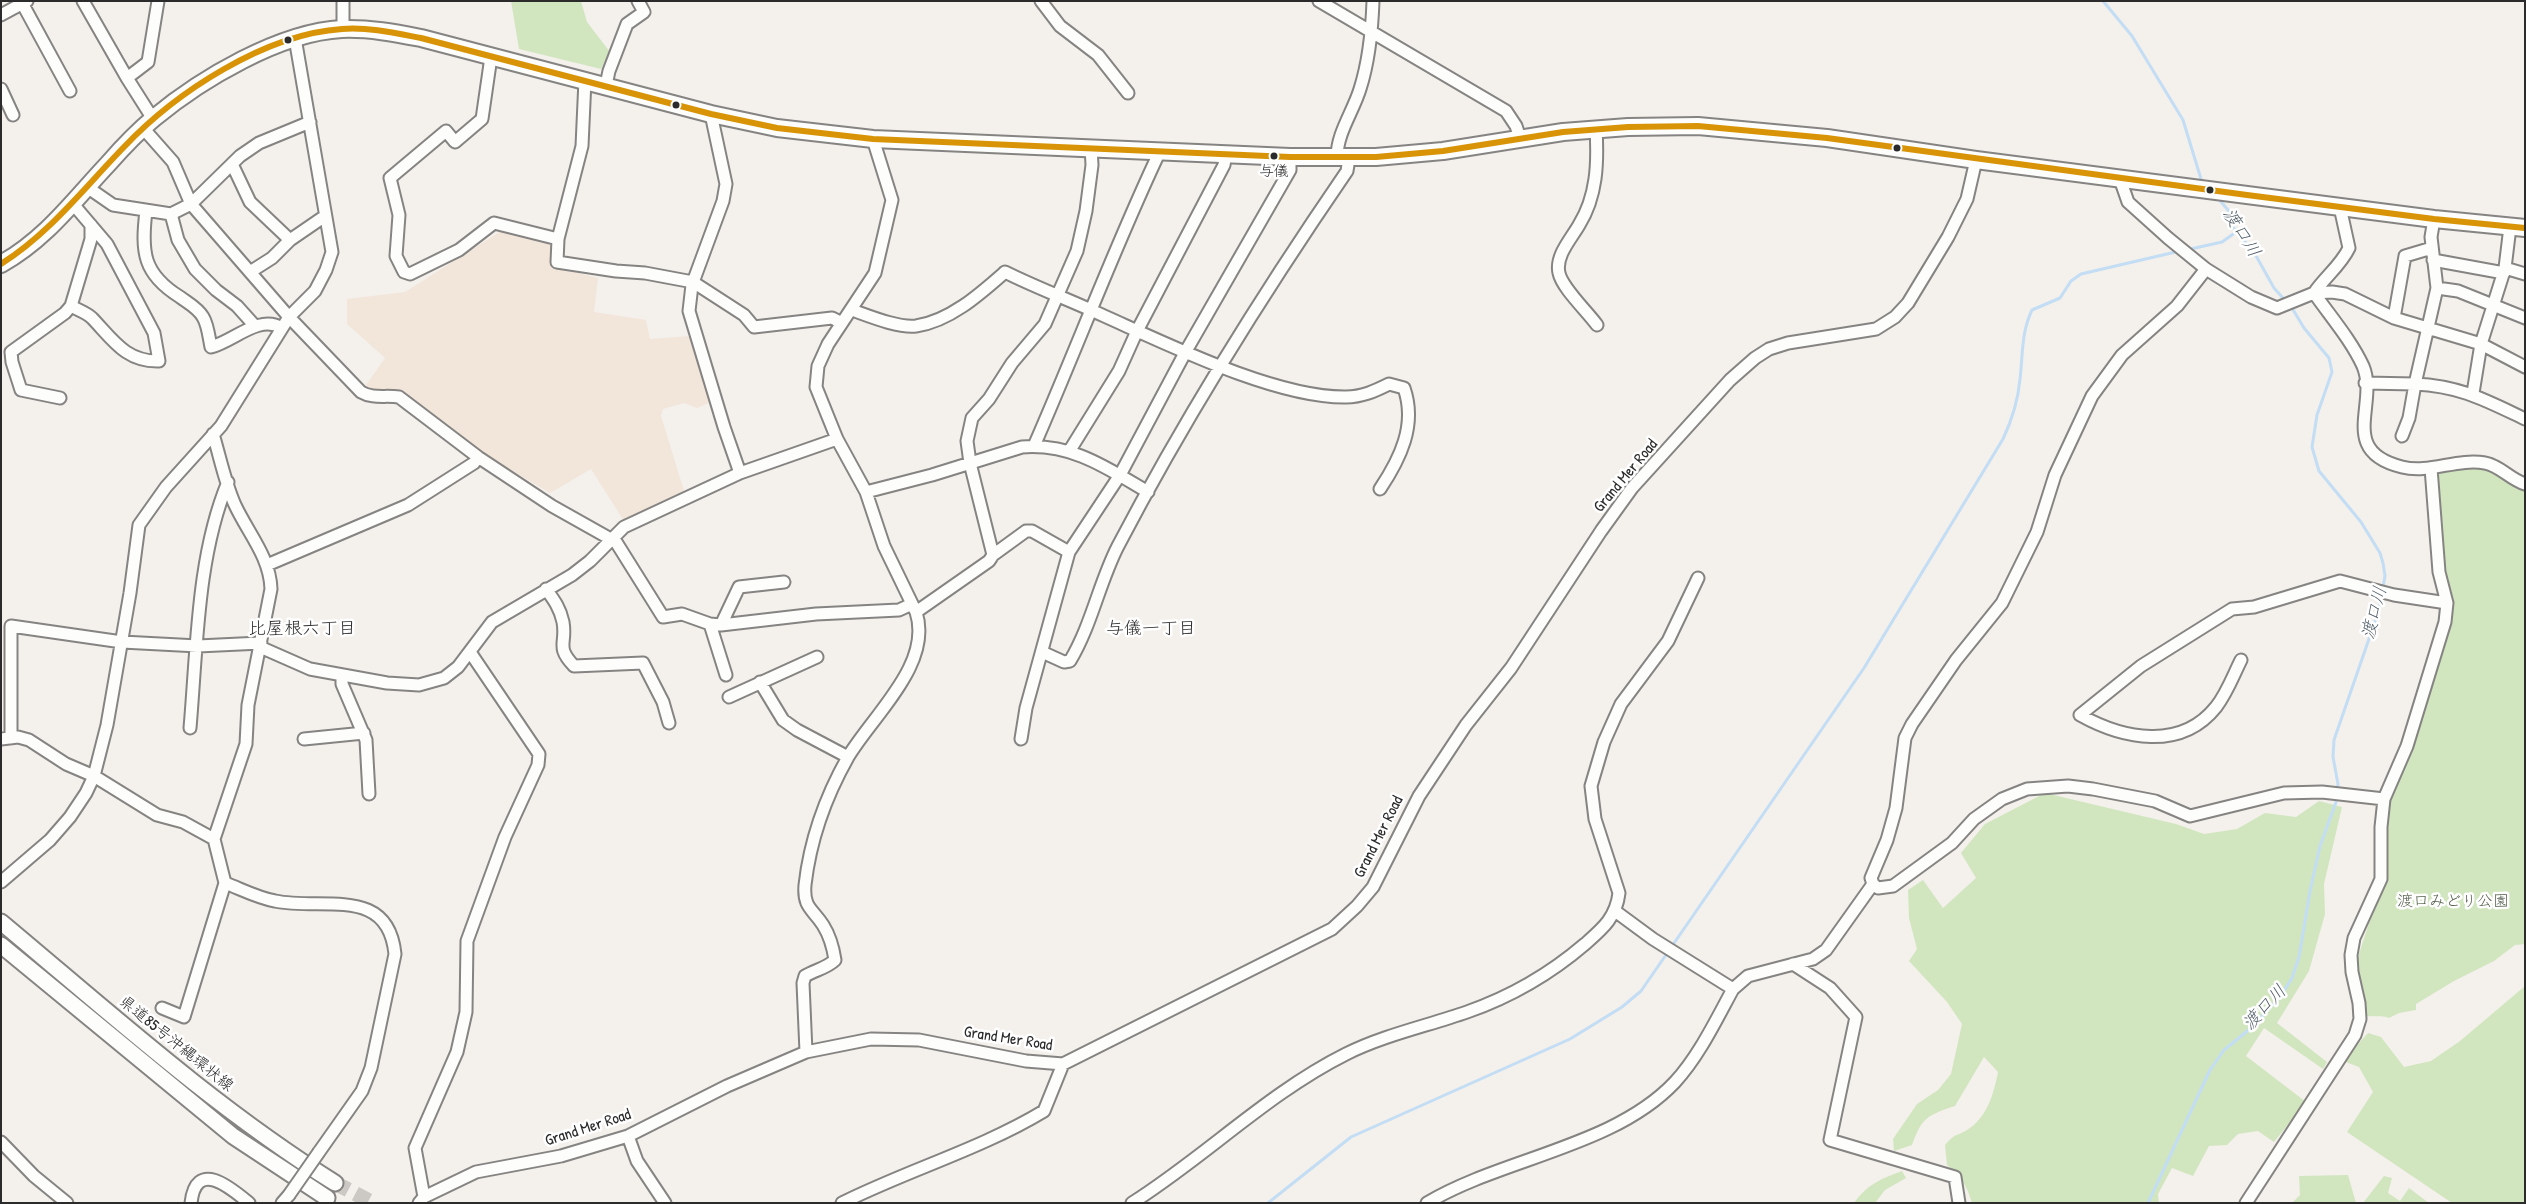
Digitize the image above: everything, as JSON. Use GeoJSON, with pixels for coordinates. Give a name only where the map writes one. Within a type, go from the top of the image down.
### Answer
{"type":"FeatureCollection","features":[{"type":"Feature","properties":{"kind":"highway"},"geometry":{"type":"LineString","coordinates":[[1,264],[37,240],[148,124],[204,83],[275,44],[295,38],[343,29],[402,34],[606,85],[711,114],[777,128],[873,139],[1343,158],[1409,155],[1520,138],[1596,129],[1661,126],[1741,129],[1827,138],[1976,160],[2434,220],[2517,227]]}},
{"type":"Feature","properties":{"kind":"main road","name":"県道85号沖縄環状線"},"geometry":{"type":"LineString","coordinates":[[1,922],[210,1096],[277,1146],[335,1183]]}},
{"type":"Feature","properties":{"kind":"main road"},"geometry":{"type":"LineString","coordinates":[[1,945],[233,1136],[327,1198]]}},
{"type":"Feature","properties":{"kind":"street"},"geometry":{"type":"LineString","coordinates":[[84,1],[127,78],[148,124],[173,162],[191,204],[289,317],[361,392],[371,398],[399,397],[478,457],[552,506],[582,520],[616,542],[663,617],[682,614],[715,625],[816,614],[914,608],[989,561],[993,555],[1026,531],[1032,531],[1069,552]]}},
{"type":"Feature","properties":{"kind":"street"},"geometry":{"type":"LineString","coordinates":[[127,78],[148,62],[158,1]]}},
{"type":"Feature","properties":{"kind":"street"},"geometry":{"type":"LineString","coordinates":[[343,1],[343,29]]}},
{"type":"Feature","properties":{"kind":"street"},"geometry":{"type":"LineString","coordinates":[[606,85],[609,71],[627,24],[644,12],[638,1]]}},
{"type":"Feature","properties":{"kind":"street"},"geometry":{"type":"LineString","coordinates":[[1040,1],[1060,26],[1098,55],[1128,93]]}},
{"type":"Feature","properties":{"kind":"street"},"geometry":{"type":"LineString","coordinates":[[1319,1],[1506,112],[1516,126],[1520,138]]}},
{"type":"Feature","properties":{"kind":"street"},"geometry":{"type":"LineString","coordinates":[[1042,652],[1064,662],[1070,660],[1082,641],[1117,548],[1148,492],[1220,365],[1346,171],[1337,145],[1360,88],[1372,31],[1373,1]]}},
{"type":"Feature","properties":{"kind":"street"},"geometry":{"type":"LineString","coordinates":[[1,15],[23,2],[70,91]]}},
{"type":"Feature","properties":{"kind":"street"},"geometry":{"type":"LineString","coordinates":[[1,882],[50,840],[70,817],[86,793],[94,776],[108,725],[139,525],[166,487],[221,426],[289,317],[315,291],[326,270],[332,252],[295,38]]}},
{"type":"Feature","properties":{"kind":"street"},"geometry":{"type":"LineString","coordinates":[[491,57],[482,119],[455,142],[446,131],[390,178],[399,214],[396,256],[404,272],[410,274],[460,250],[494,223],[558,239]]}},
{"type":"Feature","properties":{"kind":"street"},"geometry":{"type":"LineString","coordinates":[[585,80],[582,146],[558,239],[557,262],[616,271],[645,273],[693,282],[744,315],[754,327],[832,318],[842,323]]}},
{"type":"Feature","properties":{"kind":"street"},"geometry":{"type":"LineString","coordinates":[[1,89],[13,114]]}},
{"type":"Feature","properties":{"kind":"street"},"geometry":{"type":"LineString","coordinates":[[711,114],[726,184],[723,201],[693,282],[689,312],[740,473]]}},
{"type":"Feature","properties":{"kind":"street"},"geometry":{"type":"LineString","coordinates":[[87,188],[113,205],[171,214],[191,204],[232,164],[259,143],[310,122]]}},
{"type":"Feature","properties":{"kind":"street"},"geometry":{"type":"LineString","coordinates":[[1596,129],[1598,157],[1591,203],[1558,262],[1559,274],[1568,291],[1583,306],[1597,325]]}},
{"type":"Feature","properties":{"kind":"street"},"geometry":{"type":"LineString","coordinates":[[806,1052],[803,983],[805,976],[817,968],[829,966],[835,960],[833,944],[822,923],[808,908],[805,887],[818,823],[848,757],[913,664],[919,643],[919,622],[914,608],[884,546],[866,492],[838,439],[816,387],[818,366],[828,344],[876,273],[892,200],[873,139]]}},
{"type":"Feature","properties":{"kind":"street"},"geometry":{"type":"LineString","coordinates":[[993,555],[970,463],[967,441],[972,418],[989,399],[1012,363],[1045,324],[1057,297],[1077,251],[1086,211],[1092,165],[1091,147]]}},
{"type":"Feature","properties":{"kind":"street"},"geometry":{"type":"LineString","coordinates":[[1034,446],[1073,358],[1127,221],[1160,152]]}},
{"type":"Feature","properties":{"kind":"street"},"geometry":{"type":"LineString","coordinates":[[1070,450],[1119,371],[1137,330],[1224,165],[1226,154]]}},
{"type":"Feature","properties":{"kind":"street"},"geometry":{"type":"LineString","coordinates":[[1021,739],[1069,552],[1120,476],[1186,351],[1290,170],[1290,157]]}},
{"type":"Feature","properties":{"kind":"street","name":"Grand Mer Road"},"geometry":{"type":"LineString","coordinates":[[421,1200],[476,1172],[561,1156],[628,1136],[727,1086],[806,1052],[871,1039],[919,1040],[1026,1060],[1063,1064],[1332,930],[1357,906],[1373,887],[1418,796],[1466,725],[1512,668],[1601,531],[1632,488],[1730,380],[1755,358],[1769,349],[1788,343],[1876,329],[1896,317],[1908,303],[1953,229],[1967,199],[1976,160]]}},
{"type":"Feature","properties":{"kind":"street"},"geometry":{"type":"LineString","coordinates":[[232,164],[250,202],[290,240]]}},
{"type":"Feature","properties":{"kind":"street"},"geometry":{"type":"LineString","coordinates":[[2120,179],[2128,202],[2206,269],[2252,297],[2277,308],[2297,302],[2314,293],[2332,292],[2346,294],[2394,318],[2481,344],[2525,367]]}},
{"type":"Feature","properties":{"kind":"street"},"geometry":{"type":"LineString","coordinates":[[71,306],[90,317],[110,340],[126,354],[147,361],[160,361],[157,344],[144,314],[107,244],[73,204]]}},
{"type":"Feature","properties":{"kind":"street"},"geometry":{"type":"LineString","coordinates":[[2314,293],[2323,280],[2343,259],[2349,248],[2340,207]]}},
{"type":"Feature","properties":{"kind":"street"},"geometry":{"type":"LineString","coordinates":[[146,211],[142,240],[144,254],[153,274],[163,286],[195,307],[204,318],[211,347],[225,343],[255,326],[274,323],[282,328]]}},
{"type":"Feature","properties":{"kind":"street"},"geometry":{"type":"LineString","coordinates":[[171,214],[178,240],[195,269],[216,290],[237,306],[255,326]]}},
{"type":"Feature","properties":{"kind":"street"},"geometry":{"type":"LineString","coordinates":[[250,272],[272,258],[290,240],[325,216]]}},
{"type":"Feature","properties":{"kind":"street"},"geometry":{"type":"LineString","coordinates":[[2402,436],[2409,418],[2426,326],[2437,288],[2432,248],[2434,220]]}},
{"type":"Feature","properties":{"kind":"street"},"geometry":{"type":"LineString","coordinates":[[60,398],[21,390],[12,362],[11,352],[66,314],[71,306],[91,239],[91,224]]}},
{"type":"Feature","properties":{"kind":"street"},"geometry":{"type":"LineString","coordinates":[[2473,393],[2481,344],[2495,305],[2517,227]]}},
{"type":"Feature","properties":{"kind":"street"},"geometry":{"type":"LineString","coordinates":[[2394,318],[2405,256],[2432,248]]}},
{"type":"Feature","properties":{"kind":"street"},"geometry":{"type":"LineString","coordinates":[[2434,260],[2525,274]]}},
{"type":"Feature","properties":{"kind":"street"},"geometry":{"type":"LineString","coordinates":[[1427,1203],[1457,1186],[1619,1123],[1657,1099],[1676,1081],[1700,1047],[1733,989],[1748,976],[1812,959],[1826,950],[1872,884],[1871,878],[1887,840],[1896,808],[1902,751],[1912,724],[1956,660],[2002,603],[2036,532],[2055,475],[2092,396],[2122,354],[2178,306],[2206,269]]}},
{"type":"Feature","properties":{"kind":"street"},"geometry":{"type":"LineString","coordinates":[[852,310],[880,320],[915,326],[946,316],[980,294],[1005,272],[1057,297],[1092,310],[1186,351],[1288,390],[1346,397],[1368,394],[1389,384],[1404,388],[1408,399],[1409,425],[1395,466],[1380,489]]}},
{"type":"Feature","properties":{"kind":"street"},"geometry":{"type":"LineString","coordinates":[[2437,288],[2458,291],[2525,318]]}},
{"type":"Feature","properties":{"kind":"street"},"geometry":{"type":"LineString","coordinates":[[2314,293],[2363,368],[2365,383],[2363,432],[2368,446],[2379,456],[2402,467],[2431,468],[2467,462],[2487,463],[2525,484]]}},
{"type":"Feature","properties":{"kind":"street"},"geometry":{"type":"LineString","coordinates":[[2365,383],[2439,385],[2473,393],[2525,419]]}},
{"type":"Feature","properties":{"kind":"street"},"geometry":{"type":"LineString","coordinates":[[162,1008],[184,1017],[225,883],[214,839],[246,744],[248,705],[271,589],[267,565],[234,504],[213,434]]}},
{"type":"Feature","properties":{"kind":"street"},"geometry":{"type":"LineString","coordinates":[[214,839],[183,822],[157,815],[94,776],[66,764],[30,740],[6,738],[11,626],[122,642],[198,646],[261,645],[310,669],[388,683],[419,685],[444,678],[458,667],[492,622],[590,562],[624,527],[740,473],[838,439]]}},
{"type":"Feature","properties":{"kind":"street"},"geometry":{"type":"LineString","coordinates":[[866,492],[1022,447],[1034,446],[1070,450],[1148,492]]}},
{"type":"Feature","properties":{"kind":"street"},"geometry":{"type":"LineString","coordinates":[[267,565],[408,505],[474,463],[478,457]]}},
{"type":"Feature","properties":{"kind":"street"},"geometry":{"type":"LineString","coordinates":[[2246,1203],[2355,1035],[2360,1019],[2359,1003],[2352,972],[2351,955],[2354,938],[2381,879],[2381,827],[2384,799],[2407,746],[2445,622],[2447,602],[2439,572],[2431,468]]}},
{"type":"Feature","properties":{"kind":"street"},"geometry":{"type":"LineString","coordinates":[[190,728],[202,595],[216,511],[228,482]]}},
{"type":"Feature","properties":{"kind":"street"},"geometry":{"type":"LineString","coordinates":[[1132,1203],[1166,1181],[1251,1116],[1346,1054],[1387,1037],[1468,1012],[1526,986],[1570,957],[1607,925],[1615,911],[1619,893],[1595,819],[1591,786],[1604,742],[1621,704],[1668,641],[1698,578]]}},
{"type":"Feature","properties":{"kind":"street"},"geometry":{"type":"LineString","coordinates":[[2241,660],[2216,707],[2204,719],[2184,732],[2166,736],[2140,737],[2115,732],[2080,715],[2141,666],[2232,609],[2254,606],[2340,581],[2394,595],[2447,602]]}},
{"type":"Feature","properties":{"kind":"street"},"geometry":{"type":"LineString","coordinates":[[726,675],[715,625],[739,587],[784,582]]}},
{"type":"Feature","properties":{"kind":"street"},"geometry":{"type":"LineString","coordinates":[[546,589],[559,606],[563,624],[561,648],[574,666],[643,663],[663,702],[669,724]]}},
{"type":"Feature","properties":{"kind":"street"},"geometry":{"type":"LineString","coordinates":[[421,1200],[414,1148],[457,1052],[466,1012],[467,941],[505,837],[538,764],[539,754],[530,738],[502,701],[470,652]]}},
{"type":"Feature","properties":{"kind":"street"},"geometry":{"type":"LineString","coordinates":[[729,697],[817,657]]}},
{"type":"Feature","properties":{"kind":"street"},"geometry":{"type":"LineString","coordinates":[[342,675],[342,684],[364,733],[370,794]]}},
{"type":"Feature","properties":{"kind":"street"},"geometry":{"type":"LineString","coordinates":[[760,682],[783,720],[797,730],[848,757]]}},
{"type":"Feature","properties":{"kind":"street"},"geometry":{"type":"LineString","coordinates":[[304,739],[364,733]]}},
{"type":"Feature","properties":{"kind":"street"},"geometry":{"type":"LineString","coordinates":[[1872,884],[1878,888],[1892,886],[1952,843],[1974,819],[2002,799],[2027,789],[2068,786],[2093,789],[2155,801],[2190,816],[2284,793],[2342,793],[2384,799]]}},
{"type":"Feature","properties":{"kind":"street"},"geometry":{"type":"LineString","coordinates":[[225,883],[275,901],[360,906],[375,912],[386,923],[393,937],[395,954],[370,1068],[362,1091],[286,1199]]}},
{"type":"Feature","properties":{"kind":"street"},"geometry":{"type":"LineString","coordinates":[[1615,911],[1652,939],[1733,989]]}},
{"type":"Feature","properties":{"kind":"street"},"geometry":{"type":"LineString","coordinates":[[1793,964],[1830,988],[1856,1017],[1830,1140],[1955,1177],[1959,1203]]}},
{"type":"Feature","properties":{"kind":"street"},"geometry":{"type":"LineString","coordinates":[[842,1203],[886,1181],[1026,1123],[1044,1112],[1063,1064]]}},
{"type":"Feature","properties":{"kind":"street"},"geometry":{"type":"LineString","coordinates":[[628,1136],[637,1160],[665,1203]]}},
{"type":"Feature","properties":{"kind":"street"},"geometry":{"type":"LineString","coordinates":[[1,1142],[34,1176],[67,1203]]}},
{"type":"Feature","properties":{"kind":"street"},"geometry":{"type":"LineString","coordinates":[[191,1203],[192,1192],[202,1182],[213,1179],[224,1183],[249,1203]]}},
{"type":"Feature","properties":{"kind":"shaded area"},"geometry":{"type":"Polygon","coordinates":[[[501,231],[551,242],[551,266],[598,278],[594,312],[646,320],[650,339],[690,336],[711,402],[697,408],[684,403],[663,409],[661,416],[685,494],[624,521],[591,469],[550,493],[494,460],[397,390],[371,390],[366,385],[385,358],[347,324],[347,299],[405,292],[501,231]]]}},
{"type":"Feature","properties":{"kind":"green space"},"geometry":{"type":"Polygon","coordinates":[[[511,1],[581,1],[587,22],[610,52],[601,69],[519,49],[511,1]]]}},
{"type":"Feature","properties":{"kind":"green space","name":"渡口みどり公園"},"geometry":{"type":"Polygon","coordinates":[[[2485,463],[2525,484],[2525,944],[2515,945],[2494,961],[2454,981],[2416,1004],[2416,1010],[2399,1013],[2389,1018],[2365,1016],[2357,960],[2383,880],[2390,800],[2412,738],[2451,603],[2431,468],[2485,463]]]}},
{"type":"Feature","properties":{"kind":"green space"},"geometry":{"type":"Polygon","coordinates":[[[2045,793],[2176,824],[2204,834],[2237,829],[2265,813],[2296,817],[2319,801],[2342,807],[2324,884],[2325,914],[2309,971],[2277,1023],[2327,1062],[2323,1069],[2264,1028],[2246,1056],[2306,1102],[2274,1142],[2258,1131],[2238,1134],[2227,1145],[2209,1146],[2193,1176],[2172,1168],[2158,1194],[2159,1203],[1972,1203],[1963,1182],[1947,1165],[1945,1145],[1954,1136],[1974,1125],[1985,1112],[1998,1072],[1984,1057],[1955,1106],[1927,1118],[1919,1128],[1912,1145],[1894,1151],[1893,1139],[1917,1104],[1938,1090],[1951,1074],[1962,1024],[1947,1002],[1909,961],[1917,949],[1909,918],[1908,890],[1923,880],[1943,908],[1976,878],[1961,853],[1985,824],[2045,793]]]}},
{"type":"Feature","properties":{"kind":"green space"},"geometry":{"type":"Polygon","coordinates":[[[2525,986],[2525,1203],[2452,1203],[2347,1132],[2373,1092],[2359,1067],[2343,1061],[2368,1033],[2381,1037],[2404,1067],[2431,1061],[2460,1041],[2525,986]]]}},
{"type":"Feature","properties":{"kind":"green space"},"geometry":{"type":"Polygon","coordinates":[[[1902,1171],[1906,1178],[1885,1190],[1875,1203],[1854,1203],[1864,1191],[1875,1183],[1902,1171]]]}},
{"type":"Feature","properties":{"kind":"green space"},"geometry":{"type":"Polygon","coordinates":[[[2348,1175],[2356,1203],[2292,1203],[2300,1195],[2299,1176],[2348,1175]]]}},
{"type":"Feature","properties":{"kind":"green space"},"geometry":{"type":"Polygon","coordinates":[[[2384,1176],[2392,1178],[2388,1193],[2400,1201],[2409,1188],[2429,1203],[2363,1203],[2384,1176]]]}},
{"type":"Feature","properties":{"kind":"waterway","name":"渡口川"},"geometry":{"type":"LineString","coordinates":[[2103,1],[2132,36],[2183,120],[2201,179],[2205,183]]}},
{"type":"Feature","properties":{"kind":"waterway","name":"渡口川"},"geometry":{"type":"LineString","coordinates":[[2148,1203],[2210,1070],[2224,1050],[2251,1028],[2280,997],[2292,978],[2299,957],[2320,846],[2336,802],[2338,784],[2333,757],[2334,740],[2379,610],[2385,576],[2380,553],[2361,522],[2319,471],[2312,447],[2317,415],[2332,372],[2329,358],[2304,328],[2292,308],[2274,288],[2255,254],[2233,227],[2233,216],[2217,197]]}},
{"type":"Feature","properties":{"kind":"waterway"},"geometry":{"type":"LineString","coordinates":[[2186,250],[2222,242],[2236,232]]}},
{"type":"Feature","properties":{"kind":"waterway"},"geometry":{"type":"LineString","coordinates":[[1268,1203],[1351,1137],[1570,1039],[1622,1007],[1641,991],[1864,668],[2003,439],[2016,403],[2024,336],[2032,310],[2060,298],[2071,281],[2081,274],[2180,251]]}},
{"type":"Feature","properties":{"kind":"tunnel"},"geometry":{"type":"LineString","coordinates":[[335,1183],[373,1203]]}},
{"type":"Feature","properties":{"kind":"transit line"},"geometry":{"type":"LineString","coordinates":[[1,264],[19,252],[51,224],[145,126],[196,87],[224,69],[253,54],[283,42],[313,33],[342,29],[382,31],[421,38],[711,114],[777,128],[873,139],[1290,157],[1376,157],[1443,151],[1563,132],[1628,127],[1698,126],[1827,138],[2247,195],[2434,219],[2525,228]]}},
{"type":"Feature","properties":{"kind":"place","name":"与儀"},"geometry":{"type":"Point","coordinates":[1274,156]}},
{"type":"Feature","properties":{"kind":"district","name":"比屋根六丁目"},"geometry":{"type":"Point","coordinates":[302,629]}},
{"type":"Feature","properties":{"kind":"district","name":"与儀一丁目"},"geometry":{"type":"Point","coordinates":[1151,629]}}]}
